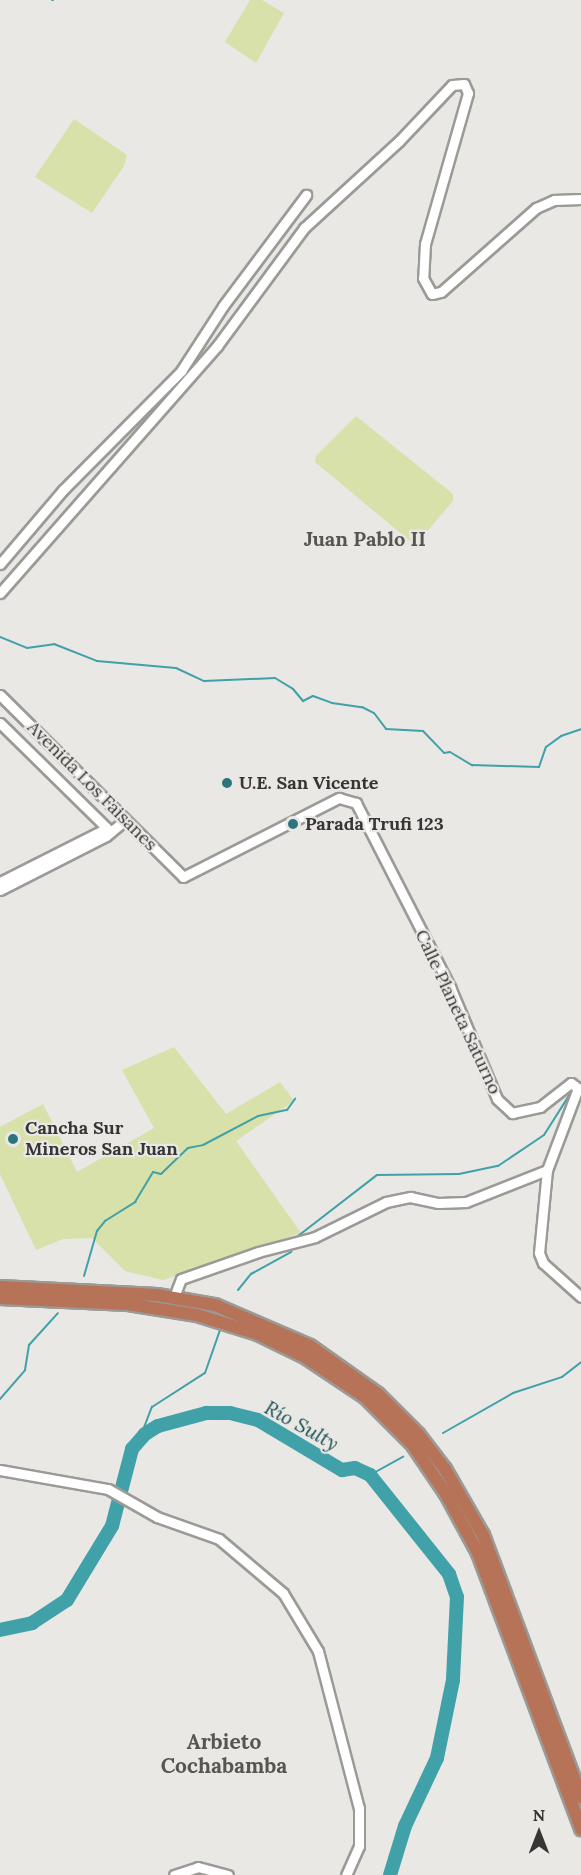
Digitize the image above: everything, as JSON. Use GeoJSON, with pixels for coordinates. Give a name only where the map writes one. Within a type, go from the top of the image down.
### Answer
{"type":"FeatureCollection","features":[{"type":"Feature","properties":{"kind":"highway"},"geometry":{"type":"LineString","coordinates":[[0,1287],[174,1297],[240,1313],[310,1346],[378,1394],[418,1434],[469,1508],[495,1561],[581,1797]]}},
{"type":"Feature","properties":{"kind":"highway"},"geometry":{"type":"LineString","coordinates":[[0,1298],[128,1304],[197,1315],[258,1334],[305,1357],[365,1397],[412,1444],[446,1494],[474,1545],[581,1829]]}},
{"type":"Feature","properties":{"kind":"street"},"geometry":{"type":"LineString","coordinates":[[0,593],[217,346],[304,228],[399,141],[452,85],[464,84],[468,93],[425,244],[423,278],[432,294],[441,292],[536,208],[554,200],[581,199]]}},
{"type":"Feature","properties":{"kind":"street"},"geometry":{"type":"LineString","coordinates":[[0,564],[63,490],[181,371],[223,306],[306,195]]}},
{"type":"Feature","properties":{"kind":"street","name":"Avenida Los Faisanes"},"geometry":{"type":"LineString","coordinates":[[0,695],[124,822],[183,877],[345,796]]}},
{"type":"Feature","properties":{"kind":"street","name":"Avenida Los Faisanes"},"geometry":{"type":"LineString","coordinates":[[0,723],[110,831]]}},
{"type":"Feature","properties":{"kind":"street","name":"Calle Planeta Saturno"},"geometry":{"type":"LineString","coordinates":[[345,796],[356,803],[450,987],[497,1099],[512,1113],[540,1107],[571,1083],[578,1088],[547,1170]]}},
{"type":"Feature","properties":{"kind":"street"},"geometry":{"type":"LineString","coordinates":[[0,890],[124,822]]}},
{"type":"Feature","properties":{"kind":"street"},"geometry":{"type":"LineString","coordinates":[[0,882],[103,830],[110,831]]}},
{"type":"Feature","properties":{"kind":"street"},"geometry":{"type":"LineString","coordinates":[[547,1170],[542,1202],[540,1258],[581,1297]]}},
{"type":"Feature","properties":{"kind":"street"},"geometry":{"type":"LineString","coordinates":[[174,1297],[181,1279],[258,1252],[315,1237],[386,1202],[410,1197],[438,1203],[466,1202],[547,1170]]}},
{"type":"Feature","properties":{"kind":"street"},"geometry":{"type":"LineString","coordinates":[[0,1470],[108,1489],[157,1517],[219,1539],[238,1552],[283,1593],[308,1630],[334,1704],[359,1808],[359,1845],[346,1875]]}},
{"type":"Feature","properties":{"kind":"street"},"geometry":{"type":"LineString","coordinates":[[174,1875],[198,1868],[228,1875]]}},
{"type":"Feature","properties":{"kind":"green space"},"geometry":{"type":"Polygon","coordinates":[[[250,0],[262,0],[284,13],[256,63],[225,42],[250,0]]]}},
{"type":"Feature","properties":{"kind":"green space"},"geometry":{"type":"Polygon","coordinates":[[[74,119],[127,155],[124,166],[92,213],[35,177],[74,119]]]}},
{"type":"Feature","properties":{"kind":"green space"},"geometry":{"type":"Polygon","coordinates":[[[356,416],[453,494],[453,501],[417,543],[410,541],[315,462],[316,456],[356,416]]]}},
{"type":"Feature","properties":{"kind":"green space"},"geometry":{"type":"Polygon","coordinates":[[[174,1047],[226,1114],[280,1082],[294,1101],[236,1141],[301,1233],[163,1280],[125,1271],[92,1238],[63,1239],[36,1250],[0,1174],[0,1127],[43,1104],[77,1172],[154,1128],[122,1070],[174,1047]]]}},
{"type":"Feature","properties":{"kind":"waterway"},"geometry":{"type":"LineString","coordinates":[[0,637],[27,648],[54,644],[97,661],[176,668],[204,681],[275,678],[293,689],[303,701],[313,696],[332,703],[362,707],[374,713],[386,729],[423,731],[444,753],[450,752],[472,765],[539,767],[546,747],[561,736],[581,729]]}},
{"type":"Feature","properties":{"kind":"waterway"},"geometry":{"type":"LineString","coordinates":[[298,1236],[377,1175],[459,1174],[498,1166],[544,1135],[570,1094]]}},
{"type":"Feature","properties":{"kind":"waterway"},"geometry":{"type":"LineString","coordinates":[[84,1276],[97,1231],[105,1221],[135,1202],[153,1172],[161,1174],[188,1148],[203,1145],[258,1116],[287,1110],[295,1099]]}},
{"type":"Feature","properties":{"kind":"waterway"},"geometry":{"type":"LineString","coordinates":[[238,1290],[251,1274],[291,1252]]}},
{"type":"Feature","properties":{"kind":"waterway"},"geometry":{"type":"LineString","coordinates":[[0,1399],[25,1370],[29,1345],[58,1313]]}},
{"type":"Feature","properties":{"kind":"waterway"},"geometry":{"type":"LineString","coordinates":[[138,1443],[152,1407],[205,1373],[220,1330]]}},
{"type":"Feature","properties":{"kind":"waterway"},"geometry":{"type":"LineString","coordinates":[[443,1433],[513,1393],[562,1377],[581,1362]]}},
{"type":"Feature","properties":{"kind":"waterway","name":"Río Sulty"},"geometry":{"type":"LineString","coordinates":[[0,1630],[32,1623],[67,1600],[112,1526],[132,1449],[145,1434],[158,1426],[206,1413],[230,1413],[258,1420],[342,1470],[355,1468],[370,1475],[449,1574],[457,1597],[453,1680],[437,1758],[405,1826],[390,1875]]}},
{"type":"Feature","properties":{"kind":"waterway"},"geometry":{"type":"LineString","coordinates":[[370,1475],[403,1457]]}},
{"type":"Feature","properties":{"kind":"place","name":"U.E. San Vicente"},"geometry":{"type":"Point","coordinates":[227,783]}},
{"type":"Feature","properties":{"kind":"place","name":"Parada Trufi 123"},"geometry":{"type":"Point","coordinates":[293,824]}},
{"type":"Feature","properties":{"kind":"place","name":"Cancha Sur Mineros San Juan"},"geometry":{"type":"Point","coordinates":[13,1139]}},
{"type":"Feature","properties":{"kind":"district","name":"Juan Pablo II"},"geometry":{"type":"Point","coordinates":[365,538]}},
{"type":"Feature","properties":{"kind":"district","name":"Arbieto Cochabamba"},"geometry":{"type":"Point","coordinates":[224,1754]}}]}
